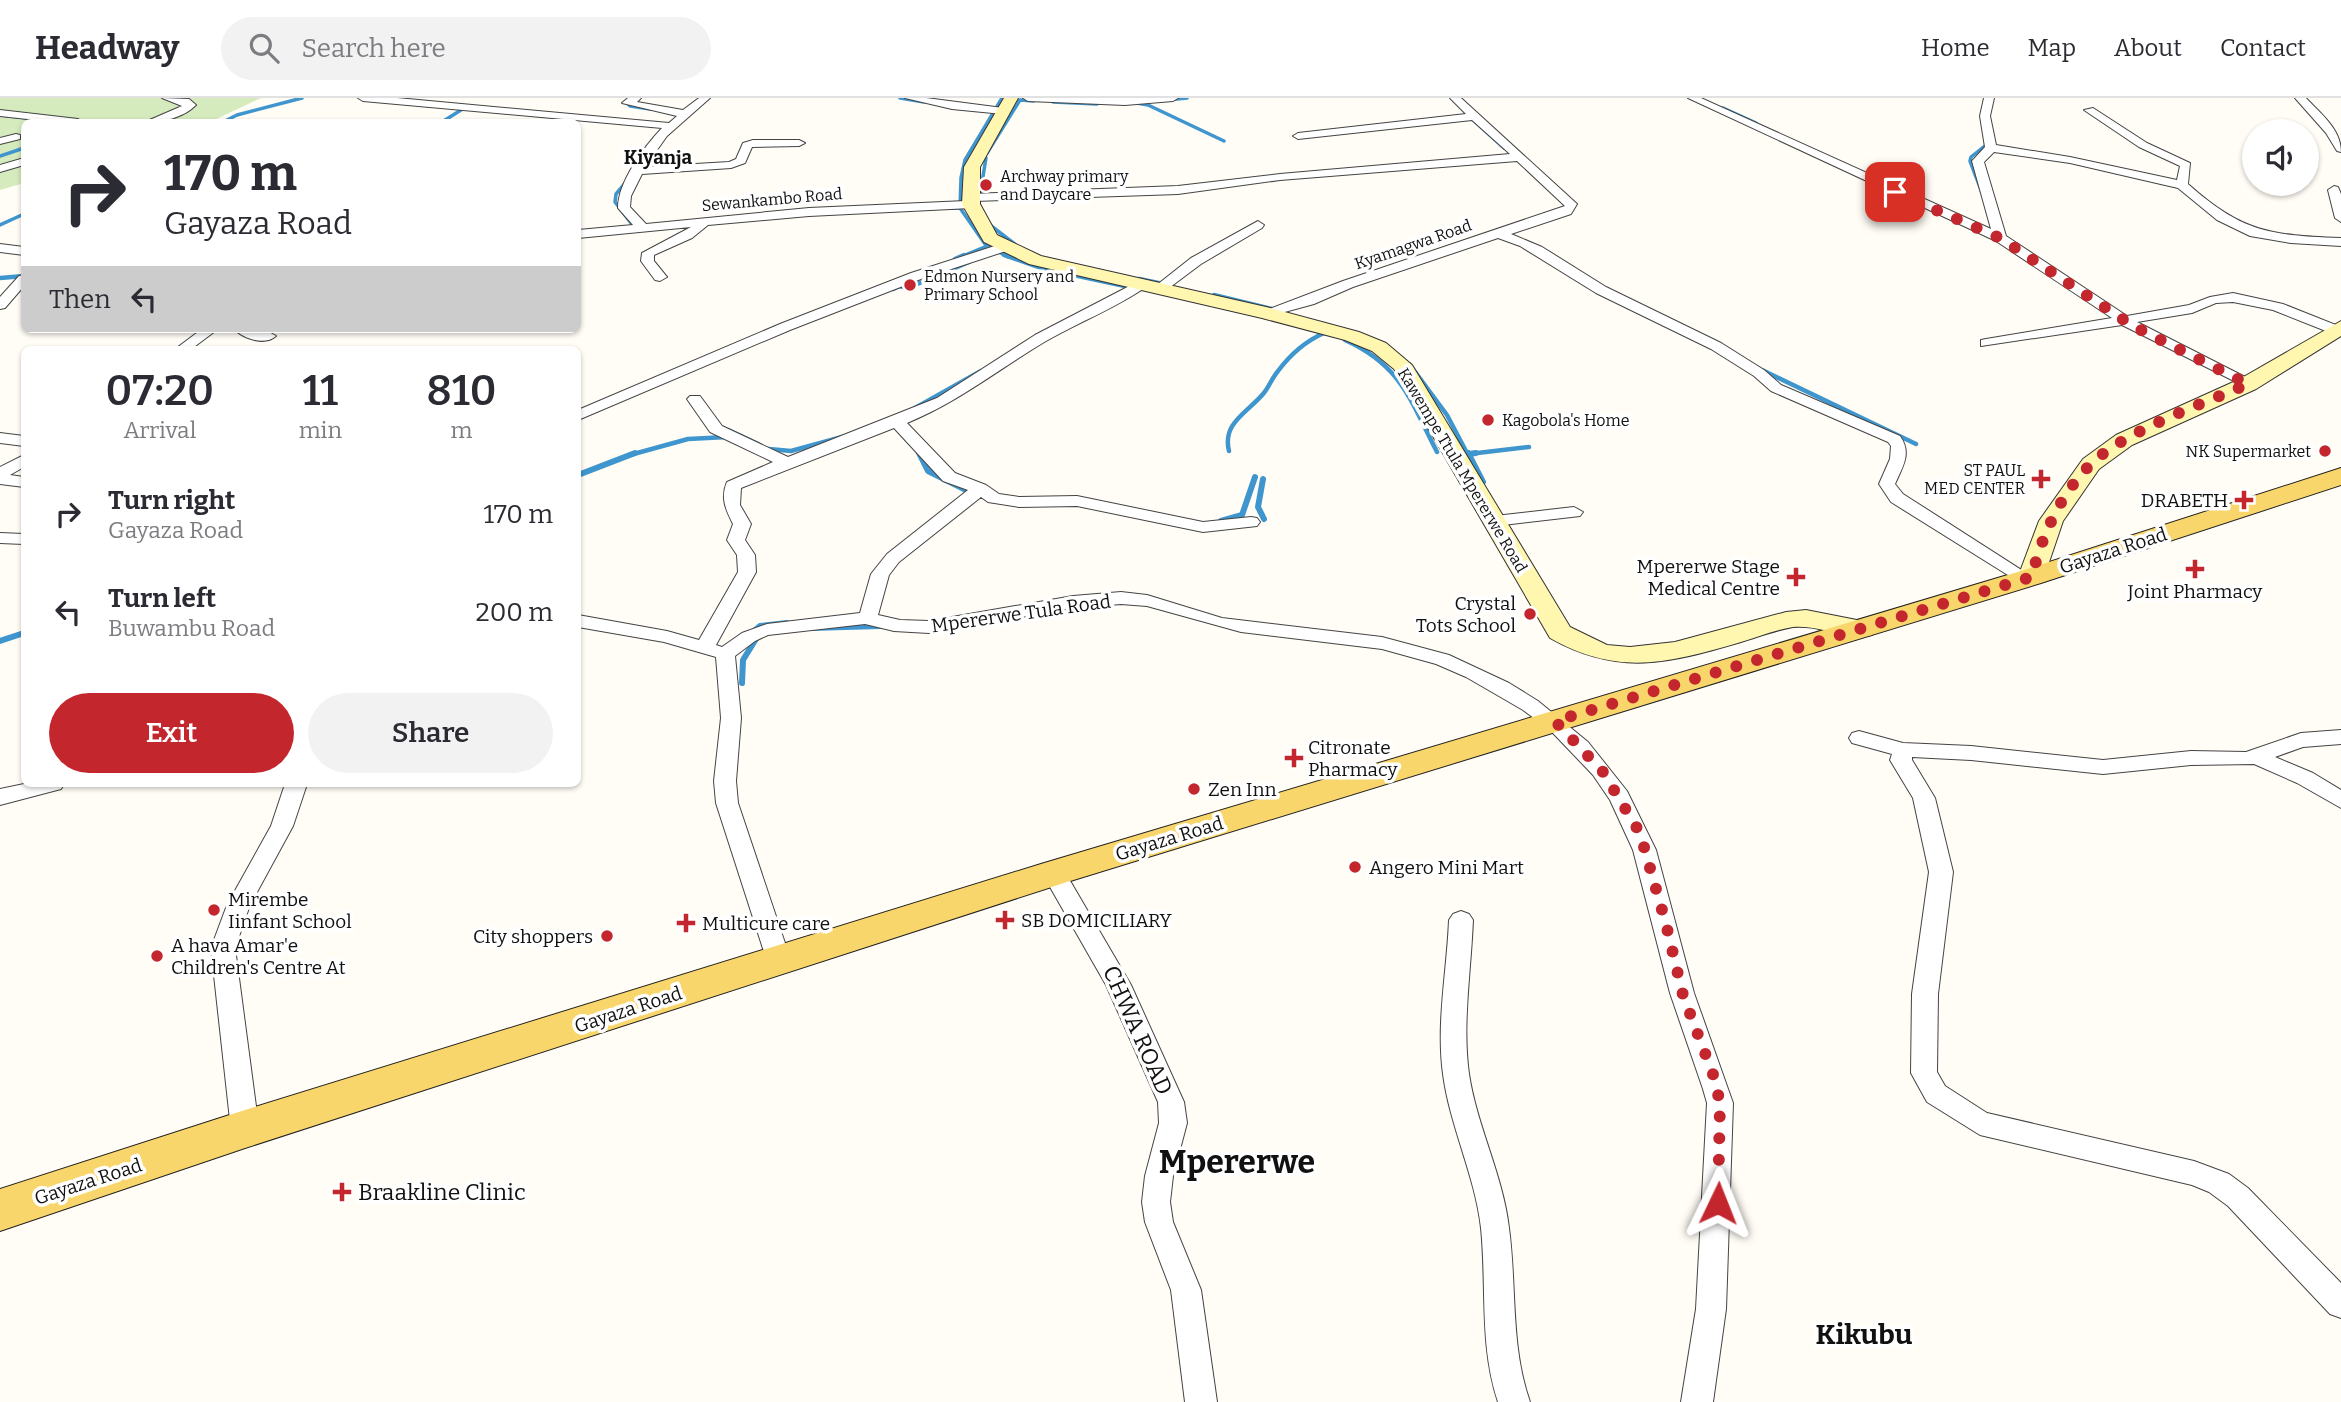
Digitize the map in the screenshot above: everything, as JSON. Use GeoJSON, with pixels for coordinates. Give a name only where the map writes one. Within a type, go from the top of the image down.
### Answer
{"type":"FeatureCollection","features":[{"type":"Feature","properties":{"kind":"main road","name":"Gayaza Road"},"geometry":{"type":"LineString","coordinates":[[0,1210],[246,1129],[1054,873],[2028,578],[2341,476]]}},
{"type":"Feature","properties":{"kind":"street"},"geometry":{"type":"LineString","coordinates":[[363,98],[671,126]]}},
{"type":"Feature","properties":{"kind":"street"},"geometry":{"type":"LineString","coordinates":[[636,98],[627,103],[685,114]]}},
{"type":"Feature","properties":{"kind":"street"},"geometry":{"type":"LineString","coordinates":[[642,227],[624,208],[624,197],[649,150],[671,126],[705,98]]}},
{"type":"Feature","properties":{"kind":"street"},"geometry":{"type":"LineString","coordinates":[[910,98],[967,108],[1007,104]]}},
{"type":"Feature","properties":{"kind":"street"},"geometry":{"type":"LineString","coordinates":[[1028,98],[1117,102],[1173,98]]}},
{"type":"Feature","properties":{"kind":"street"},"geometry":{"type":"LineString","coordinates":[[1455,98],[1520,157]]}},
{"type":"Feature","properties":{"kind":"street"},"geometry":{"type":"LineString","coordinates":[[1693,98],[2000,238],[2161,342],[2248,384]]}},
{"type":"Feature","properties":{"kind":"street"},"geometry":{"type":"LineString","coordinates":[[1989,98],[1986,103],[1985,125],[1990,148]]}},
{"type":"Feature","properties":{"kind":"street"},"geometry":{"type":"LineString","coordinates":[[2300,98],[2330,131],[2340,153]]}},
{"type":"Feature","properties":{"kind":"street"},"geometry":{"type":"LineString","coordinates":[[157,119],[191,105],[189,102],[172,100]]}},
{"type":"Feature","properties":{"kind":"street"},"geometry":{"type":"LineString","coordinates":[[970,201],[972,167],[1007,104]]}},
{"type":"Feature","properties":{"kind":"street"},"geometry":{"type":"LineString","coordinates":[[445,119],[460,108]]}},
{"type":"Feature","properties":{"kind":"street"},"geometry":{"type":"LineString","coordinates":[[2089,110],[2143,145],[2186,164],[2182,185]]}},
{"type":"Feature","properties":{"kind":"street"},"geometry":{"type":"LineString","coordinates":[[0,113],[56,119]]}},
{"type":"Feature","properties":{"kind":"street"},"geometry":{"type":"LineString","coordinates":[[1298,136],[1476,116]]}},
{"type":"Feature","properties":{"kind":"street"},"geometry":{"type":"LineString","coordinates":[[0,141],[16,137]]}},
{"type":"Feature","properties":{"kind":"street"},"geometry":{"type":"LineString","coordinates":[[638,171],[731,165],[741,161],[747,145],[753,143],[799,143]]}},
{"type":"Feature","properties":{"kind":"street"},"geometry":{"type":"LineString","coordinates":[[1990,148],[1978,161],[2000,238]]}},
{"type":"Feature","properties":{"kind":"street"},"geometry":{"type":"LineString","coordinates":[[1990,148],[2070,160],[2182,185],[2219,218],[2241,230],[2267,237],[2341,242]]}},
{"type":"Feature","properties":{"kind":"street","name":"Sewankambo Road"},"geometry":{"type":"LineString","coordinates":[[581,234],[808,212],[1178,191],[1280,177],[1520,157]]}},
{"type":"Feature","properties":{"kind":"street","name":"Kyamagwa Road"},"geometry":{"type":"LineString","coordinates":[[1266,313],[1309,301],[1348,284],[1567,211],[1571,204],[1520,157]]}},
{"type":"Feature","properties":{"kind":"street"},"geometry":{"type":"LineString","coordinates":[[0,169],[21,162]]}},
{"type":"Feature","properties":{"kind":"street"},"geometry":{"type":"LineString","coordinates":[[2334,190],[2335,205],[2341,218]]}},
{"type":"Feature","properties":{"kind":"street","name":"Kawempe Ttula Mpererwe Road"},"geometry":{"type":"LineString","coordinates":[[970,201],[990,238],[1035,260],[1266,313],[1352,336],[1379,347],[1402,365],[1560,632],[1581,645],[1608,654],[1655,654],[1786,620],[1806,618],[1862,629]]}},
{"type":"Feature","properties":{"kind":"street"},"geometry":{"type":"LineString","coordinates":[[660,277],[645,257],[648,253],[688,235],[704,223]]}},
{"type":"Feature","properties":{"kind":"street"},"geometry":{"type":"LineString","coordinates":[[779,961],[727,803],[725,772],[731,718],[714,651],[747,572],[746,555],[736,540],[741,524],[732,505],[733,486],[786,462],[876,431],[928,409],[1057,329],[1150,286],[1258,225]]}},
{"type":"Feature","properties":{"kind":"street"},"geometry":{"type":"LineString","coordinates":[[1497,234],[1522,242],[1603,291],[1692,334],[1763,374],[1776,388],[1894,439],[1899,446],[1898,459],[1886,484],[1897,498],[2028,578],[2051,521],[2091,464],[2124,440],[2248,384],[2339,329]]}},
{"type":"Feature","properties":{"kind":"street"},"geometry":{"type":"LineString","coordinates":[[581,414],[785,327],[916,276],[1004,247]]}},
{"type":"Feature","properties":{"kind":"street"},"geometry":{"type":"LineString","coordinates":[[0,248],[21,251]]}},
{"type":"Feature","properties":{"kind":"street"},"geometry":{"type":"LineString","coordinates":[[0,279],[21,278]]}},
{"type":"Feature","properties":{"kind":"street"},"geometry":{"type":"LineString","coordinates":[[0,305],[21,281]]}},
{"type":"Feature","properties":{"kind":"street"},"geometry":{"type":"LineString","coordinates":[[1986,342],[2192,309],[2215,299],[2231,297],[2261,302],[2339,329]]}},
{"type":"Feature","properties":{"kind":"street"},"geometry":{"type":"LineString","coordinates":[[187,346],[205,333]]}},
{"type":"Feature","properties":{"kind":"street"},"geometry":{"type":"LineString","coordinates":[[247,333],[269,336]]}},
{"type":"Feature","properties":{"kind":"street"},"geometry":{"type":"LineString","coordinates":[[695,399],[716,429],[786,462]]}},
{"type":"Feature","properties":{"kind":"street"},"geometry":{"type":"LineString","coordinates":[[896,421],[950,477],[994,498],[1019,502],[1077,501],[1203,527],[1251,522]]}},
{"type":"Feature","properties":{"kind":"street"},"geometry":{"type":"LineString","coordinates":[[0,438],[21,441]]}},
{"type":"Feature","properties":{"kind":"street"},"geometry":{"type":"LineString","coordinates":[[0,477],[21,462]]}},
{"type":"Feature","properties":{"kind":"street"},"geometry":{"type":"LineString","coordinates":[[0,477],[21,481]]}},
{"type":"Feature","properties":{"kind":"street"},"geometry":{"type":"LineString","coordinates":[[868,618],[880,574],[893,558],[980,489]]}},
{"type":"Feature","properties":{"kind":"street"},"geometry":{"type":"LineString","coordinates":[[1495,521],[1574,512]]}},
{"type":"Feature","properties":{"kind":"street"},"geometry":{"type":"LineString","coordinates":[[0,538],[21,539]]}},
{"type":"Feature","properties":{"kind":"street","name":"Mpererwe Tula Road"},"geometry":{"type":"LineString","coordinates":[[714,651],[767,628],[811,627],[868,618],[888,624],[925,628],[1090,600],[1148,600],[1220,622],[1379,642],[1408,649],[1480,676],[1510,691],[1555,721],[1603,772],[1640,833],[1683,995],[1714,1077],[1720,1103],[1712,1309],[1697,1402]]}},
{"type":"Feature","properties":{"kind":"street"},"geometry":{"type":"LineString","coordinates":[[581,622],[667,637],[714,651]]}},
{"type":"Feature","properties":{"kind":"street"},"geometry":{"type":"LineString","coordinates":[[1859,738],[1903,750],[1972,753],[2103,767],[2191,758],[2234,760],[2256,757],[2301,740],[2341,737]]}},
{"type":"Feature","properties":{"kind":"street"},"geometry":{"type":"LineString","coordinates":[[1903,750],[1901,760],[1924,798],[1941,872],[1925,994],[1924,1073],[1936,1094],[1980,1122],[2134,1157],[2194,1173],[2219,1183],[2238,1197],[2341,1304]]}},
{"type":"Feature","properties":{"kind":"street"},"geometry":{"type":"LineString","coordinates":[[2256,757],[2305,778],[2341,800]]}},
{"type":"Feature","properties":{"kind":"street"},"geometry":{"type":"LineString","coordinates":[[0,797],[41,787]]}},
{"type":"Feature","properties":{"kind":"street"},"geometry":{"type":"LineString","coordinates":[[246,1129],[223,948],[228,924],[280,829],[293,801],[295,787]]}},
{"type":"Feature","properties":{"kind":"street","name":"CHWA ROAD"},"geometry":{"type":"LineString","coordinates":[[1054,873],[1085,920],[1117,980],[1171,1102],[1173,1123],[1159,1176],[1156,1202],[1159,1222],[1186,1290],[1201,1402]]}},
{"type":"Feature","properties":{"kind":"street"},"geometry":{"type":"LineString","coordinates":[[1461,920],[1455,1031],[1456,1074],[1492,1201],[1498,1258],[1501,1338],[1507,1385],[1514,1402]]}},
{"type":"Feature","properties":{"kind":"green space"},"geometry":{"type":"Polygon","coordinates":[[[0,98],[261,98],[216,119],[21,119],[21,184],[0,190],[0,98]]]}},
{"type":"Feature","properties":{"kind":"waterway"},"geometry":{"type":"LineString","coordinates":[[229,119],[302,98]]}},
{"type":"Feature","properties":{"kind":"waterway"},"geometry":{"type":"LineString","coordinates":[[900,98],[924,102]]}},
{"type":"Feature","properties":{"kind":"waterway"},"geometry":{"type":"LineString","coordinates":[[960,208],[961,178],[965,160],[1002,98]]}},
{"type":"Feature","properties":{"kind":"waterway"},"geometry":{"type":"LineString","coordinates":[[1167,100],[1187,98]]}},
{"type":"Feature","properties":{"kind":"waterway"},"geometry":{"type":"LineString","coordinates":[[987,153],[1020,100],[1034,101]]}},
{"type":"Feature","properties":{"kind":"waterway"},"geometry":{"type":"LineString","coordinates":[[626,102],[630,106],[650,109]]}},
{"type":"Feature","properties":{"kind":"waterway"},"geometry":{"type":"LineString","coordinates":[[1053,102],[1097,104]]}},
{"type":"Feature","properties":{"kind":"waterway"},"geometry":{"type":"LineString","coordinates":[[1137,103],[1148,105],[1224,141]]}},
{"type":"Feature","properties":{"kind":"waterway"},"geometry":{"type":"LineString","coordinates":[[1723,108],[1756,123]]}},
{"type":"Feature","properties":{"kind":"waterway"},"geometry":{"type":"LineString","coordinates":[[447,119],[461,110]]}},
{"type":"Feature","properties":{"kind":"waterway"},"geometry":{"type":"LineString","coordinates":[[0,115],[27,118]]}},
{"type":"Feature","properties":{"kind":"waterway"},"geometry":{"type":"LineString","coordinates":[[1471,118],[1504,148]]}},
{"type":"Feature","properties":{"kind":"waterway"},"geometry":{"type":"LineString","coordinates":[[1983,195],[1970,161],[1971,157],[1986,145],[1986,139]]}},
{"type":"Feature","properties":{"kind":"waterway"},"geometry":{"type":"LineString","coordinates":[[0,156],[21,149]]}},
{"type":"Feature","properties":{"kind":"waterway"},"geometry":{"type":"LineString","coordinates":[[980,195],[986,158]]}},
{"type":"Feature","properties":{"kind":"waterway"},"geometry":{"type":"LineString","coordinates":[[627,181],[616,194],[615,202],[634,227]]}},
{"type":"Feature","properties":{"kind":"waterway"},"geometry":{"type":"LineString","coordinates":[[952,208],[960,208]]}},
{"type":"Feature","properties":{"kind":"waterway"},"geometry":{"type":"LineString","coordinates":[[960,208],[985,244],[1005,255]]}},
{"type":"Feature","properties":{"kind":"waterway"},"geometry":{"type":"LineString","coordinates":[[0,225],[21,215]]}},
{"type":"Feature","properties":{"kind":"waterway"},"geometry":{"type":"LineString","coordinates":[[990,225],[1016,245]]}},
{"type":"Feature","properties":{"kind":"waterway"},"geometry":{"type":"LineString","coordinates":[[960,257],[987,246]]}},
{"type":"Feature","properties":{"kind":"waterway"},"geometry":{"type":"LineString","coordinates":[[955,259],[964,255]]}},
{"type":"Feature","properties":{"kind":"waterway"},"geometry":{"type":"LineString","coordinates":[[1005,255],[1041,268],[1134,288]]}},
{"type":"Feature","properties":{"kind":"waterway"},"geometry":{"type":"LineString","coordinates":[[893,289],[899,286],[908,288],[969,262]]}},
{"type":"Feature","properties":{"kind":"waterway"},"geometry":{"type":"LineString","coordinates":[[0,278],[21,276]]}},
{"type":"Feature","properties":{"kind":"waterway"},"geometry":{"type":"LineString","coordinates":[[1139,279],[1168,285]]}},
{"type":"Feature","properties":{"kind":"waterway"},"geometry":{"type":"LineString","coordinates":[[1214,295],[1280,311]]}},
{"type":"Feature","properties":{"kind":"waterway"},"geometry":{"type":"LineString","coordinates":[[1229,451],[1229,433],[1237,419],[1263,394],[1293,354],[1324,333]]}},
{"type":"Feature","properties":{"kind":"waterway"},"geometry":{"type":"LineString","coordinates":[[1345,340],[1380,361],[1392,373],[1411,401],[1437,452]]}},
{"type":"Feature","properties":{"kind":"waterway"},"geometry":{"type":"LineString","coordinates":[[1410,365],[1447,415],[1468,455]]}},
{"type":"Feature","properties":{"kind":"waterway"},"geometry":{"type":"LineString","coordinates":[[1762,370],[1916,444]]}},
{"type":"Feature","properties":{"kind":"waterway"},"geometry":{"type":"LineString","coordinates":[[915,408],[981,371]]}},
{"type":"Feature","properties":{"kind":"waterway"},"geometry":{"type":"LineString","coordinates":[[728,430],[758,444]]}},
{"type":"Feature","properties":{"kind":"waterway"},"geometry":{"type":"LineString","coordinates":[[630,455],[688,439],[727,437]]}},
{"type":"Feature","properties":{"kind":"waterway"},"geometry":{"type":"LineString","coordinates":[[769,449],[791,451],[842,437]]}},
{"type":"Feature","properties":{"kind":"waterway"},"geometry":{"type":"LineString","coordinates":[[1476,453],[1469,454],[1529,447]]}},
{"type":"Feature","properties":{"kind":"waterway"},"geometry":{"type":"LineString","coordinates":[[917,450],[920,455]]}},
{"type":"Feature","properties":{"kind":"waterway"},"geometry":{"type":"LineString","coordinates":[[581,474],[635,453]]}},
{"type":"Feature","properties":{"kind":"waterway"},"geometry":{"type":"LineString","coordinates":[[1468,453],[1483,482]]}},
{"type":"Feature","properties":{"kind":"waterway"},"geometry":{"type":"LineString","coordinates":[[920,455],[928,471],[974,494]]}},
{"type":"Feature","properties":{"kind":"waterway"},"geometry":{"type":"LineString","coordinates":[[1221,521],[1242,515],[1255,477]]}},
{"type":"Feature","properties":{"kind":"waterway"},"geometry":{"type":"LineString","coordinates":[[1263,479],[1258,507],[1264,519]]}},
{"type":"Feature","properties":{"kind":"waterway"},"geometry":{"type":"LineString","coordinates":[[748,636],[760,626],[787,623]]}},
{"type":"Feature","properties":{"kind":"waterway"},"geometry":{"type":"LineString","coordinates":[[811,628],[880,626]]}},
{"type":"Feature","properties":{"kind":"waterway"},"geometry":{"type":"LineString","coordinates":[[0,641],[21,634]]}},
{"type":"Feature","properties":{"kind":"waterway"},"geometry":{"type":"LineString","coordinates":[[742,683],[743,660],[759,634]]}},
{"type":"Feature","properties":{"kind":"place","name":"Archway primary and Daycare"},"geometry":{"type":"Point","coordinates":[986,185]}},
{"type":"Feature","properties":{"kind":"place","name":"Edmon Nursery and Primary School"},"geometry":{"type":"Point","coordinates":[910,285]}},
{"type":"Feature","properties":{"kind":"place","name":"Kagobola's Home"},"geometry":{"type":"Point","coordinates":[1488,420]}},
{"type":"Feature","properties":{"kind":"place","name":"NK Supermarket"},"geometry":{"type":"Point","coordinates":[2325,451]}},
{"type":"Feature","properties":{"kind":"place","name":"ST PAUL MED CENTER"},"geometry":{"type":"Point","coordinates":[2041,479]}},
{"type":"Feature","properties":{"kind":"place","name":"DRABETH"},"geometry":{"type":"Point","coordinates":[2244,500]}},
{"type":"Feature","properties":{"kind":"place","name":"Joint Pharmacy"},"geometry":{"type":"Point","coordinates":[2195,569]}},
{"type":"Feature","properties":{"kind":"place","name":"Mpererwe Stage Medical Centre"},"geometry":{"type":"Point","coordinates":[1796,577]}},
{"type":"Feature","properties":{"kind":"place","name":"Crystal Tots School"},"geometry":{"type":"Point","coordinates":[1530,614]}},
{"type":"Feature","properties":{"kind":"place","name":"Citronate Pharmacy"},"geometry":{"type":"Point","coordinates":[1294,758]}},
{"type":"Feature","properties":{"kind":"place","name":"Zen Inn"},"geometry":{"type":"Point","coordinates":[1194,789]}},
{"type":"Feature","properties":{"kind":"place","name":"Angero Mini Mart"},"geometry":{"type":"Point","coordinates":[1355,867]}},
{"type":"Feature","properties":{"kind":"place","name":"Mirembe Iinfant School"},"geometry":{"type":"Point","coordinates":[214,910]}},
{"type":"Feature","properties":{"kind":"place","name":"SB DOMICILIARY"},"geometry":{"type":"Point","coordinates":[1005,920]}},
{"type":"Feature","properties":{"kind":"place","name":"Multicure care"},"geometry":{"type":"Point","coordinates":[686,923]}},
{"type":"Feature","properties":{"kind":"place","name":"City shoppers"},"geometry":{"type":"Point","coordinates":[607,936]}},
{"type":"Feature","properties":{"kind":"place","name":"A hava Amar'e Children's Centre At"},"geometry":{"type":"Point","coordinates":[157,956]}},
{"type":"Feature","properties":{"kind":"place","name":"Braakline Clinic"},"geometry":{"type":"Point","coordinates":[342,1192]}},
{"type":"Feature","properties":{"kind":"district","name":"Kiyanja"},"geometry":{"type":"Point","coordinates":[658,157]}},
{"type":"Feature","properties":{"kind":"district","name":"Mpererwe"},"geometry":{"type":"Point","coordinates":[1237,1162]}},
{"type":"Feature","properties":{"kind":"district","name":"Kikubu"},"geometry":{"type":"Point","coordinates":[1864,1334]}},
{"type":"Feature","properties":{"kind":"route"},"geometry":{"type":"LineString","coordinates":[[1718,1203],[1720,1103],[1714,1077],[1683,995],[1640,833],[1603,772],[1555,721],[2032,577],[2051,521],[2091,464],[2124,440],[2248,384],[2195,360],[2133,326],[2000,238],[1895,192]]}}]}
